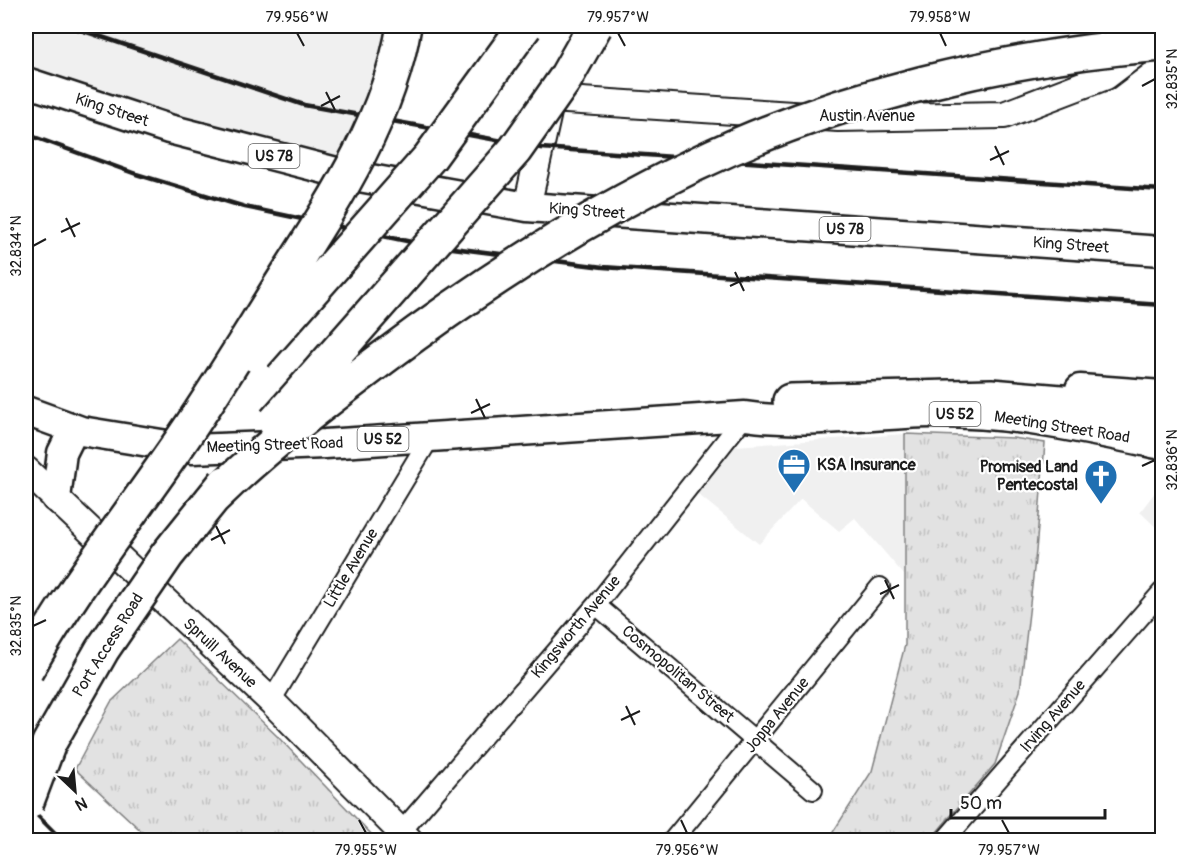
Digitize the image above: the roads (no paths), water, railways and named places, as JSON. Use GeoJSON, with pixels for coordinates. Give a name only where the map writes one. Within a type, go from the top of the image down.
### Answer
{"type":"FeatureCollection","features":[{"type":"Feature","properties":{"kind":"highway"},"geometry":{"type":"LineString","coordinates":[[26,671],[90,572],[187,433],[313,235],[353,165],[384,96],[404,26]]}},
{"type":"Feature","properties":{"kind":"highway"},"geometry":{"type":"LineString","coordinates":[[187,433],[430,158],[525,26]]}},
{"type":"Feature","properties":{"kind":"highway"},"geometry":{"type":"LineString","coordinates":[[212,499],[286,408],[515,150],[565,80],[596,26]]}},
{"type":"Feature","properties":{"kind":"highway"},"geometry":{"type":"LineString","coordinates":[[212,499],[281,436],[433,321],[552,244],[695,164],[825,112],[946,79],[999,66],[1084,52],[1162,44]]}},
{"type":"Feature","properties":{"kind":"highway"},"geometry":{"type":"LineString","coordinates":[[790,401],[991,396],[1097,405],[1162,415]]}},
{"type":"Feature","properties":{"kind":"highway"},"geometry":{"type":"LineString","coordinates":[[906,414],[961,411],[1032,413],[1162,429]]}},
{"type":"Feature","properties":{"kind":"highway","name":"Port Access Road"},"geometry":{"type":"LineString","coordinates":[[26,804],[49,743],[102,650],[168,555],[212,499]]}},
{"type":"Feature","properties":{"kind":"main road","name":"King Street"},"geometry":{"type":"LineString","coordinates":[[26,82],[169,129],[348,175],[527,207],[1162,251]]}},
{"type":"Feature","properties":{"kind":"main road","name":"Meeting Street Road"},"geometry":{"type":"LineString","coordinates":[[745,416],[790,401],[854,393],[942,387],[1059,388],[1162,395]]}},
{"type":"Feature","properties":{"kind":"main road","name":"Meeting Street Road"},"geometry":{"type":"LineString","coordinates":[[26,411],[74,429],[192,449],[325,444],[745,416],[783,422],[906,414],[960,414],[1035,420],[1162,445]]}},
{"type":"Feature","properties":{"kind":"main road"},"geometry":{"type":"LineString","coordinates":[[56,498],[62,453],[74,429]]}},
{"type":"Feature","properties":{"kind":"street","name":"Austin Avenue"},"geometry":{"type":"LineString","coordinates":[[527,207],[551,99],[838,118],[1004,115],[1106,76],[1162,33]]}},
{"type":"Feature","properties":{"kind":"street","name":"Kingsworth Avenue"},"geometry":{"type":"LineString","coordinates":[[405,836],[596,605],[745,416]]}},
{"type":"Feature","properties":{"kind":"street","name":"Little Avenue"},"geometry":{"type":"LineString","coordinates":[[271,701],[431,436]]}},
{"type":"Feature","properties":{"kind":"street","name":"Spruill Avenue"},"geometry":{"type":"LineString","coordinates":[[26,470],[271,701],[405,836]]}},
{"type":"Feature","properties":{"kind":"street","name":"Joppa Avenue"},"geometry":{"type":"LineString","coordinates":[[673,840],[880,587]]}},
{"type":"Feature","properties":{"kind":"street","name":"Irving Avenue"},"geometry":{"type":"LineString","coordinates":[[945,840],[1162,592]]}},
{"type":"Feature","properties":{"kind":"street","name":"Cosmopolitan Street"},"geometry":{"type":"LineString","coordinates":[[596,605],[813,790]]}},
{"type":"Feature","properties":{"kind":"railway"},"geometry":{"type":"LineString","coordinates":[[69,26],[304,105],[541,148],[1162,190]]}},
{"type":"Feature","properties":{"kind":"railway"},"geometry":{"type":"LineString","coordinates":[[26,134],[136,174],[245,207],[421,244],[603,267],[1162,305]]}},
{"type":"Feature","properties":{"kind":"railway"},"geometry":{"type":"LineString","coordinates":[[26,804],[62,840]]}},
{"type":"Feature","properties":{"kind":"place","name":"KSA Insurance"},"geometry":{"type":"Point","coordinates":[794,494]}},
{"type":"Feature","properties":{"kind":"place","name":"Promised Land Pentecostal"},"geometry":{"type":"Point","coordinates":[1101,505]}}]}
